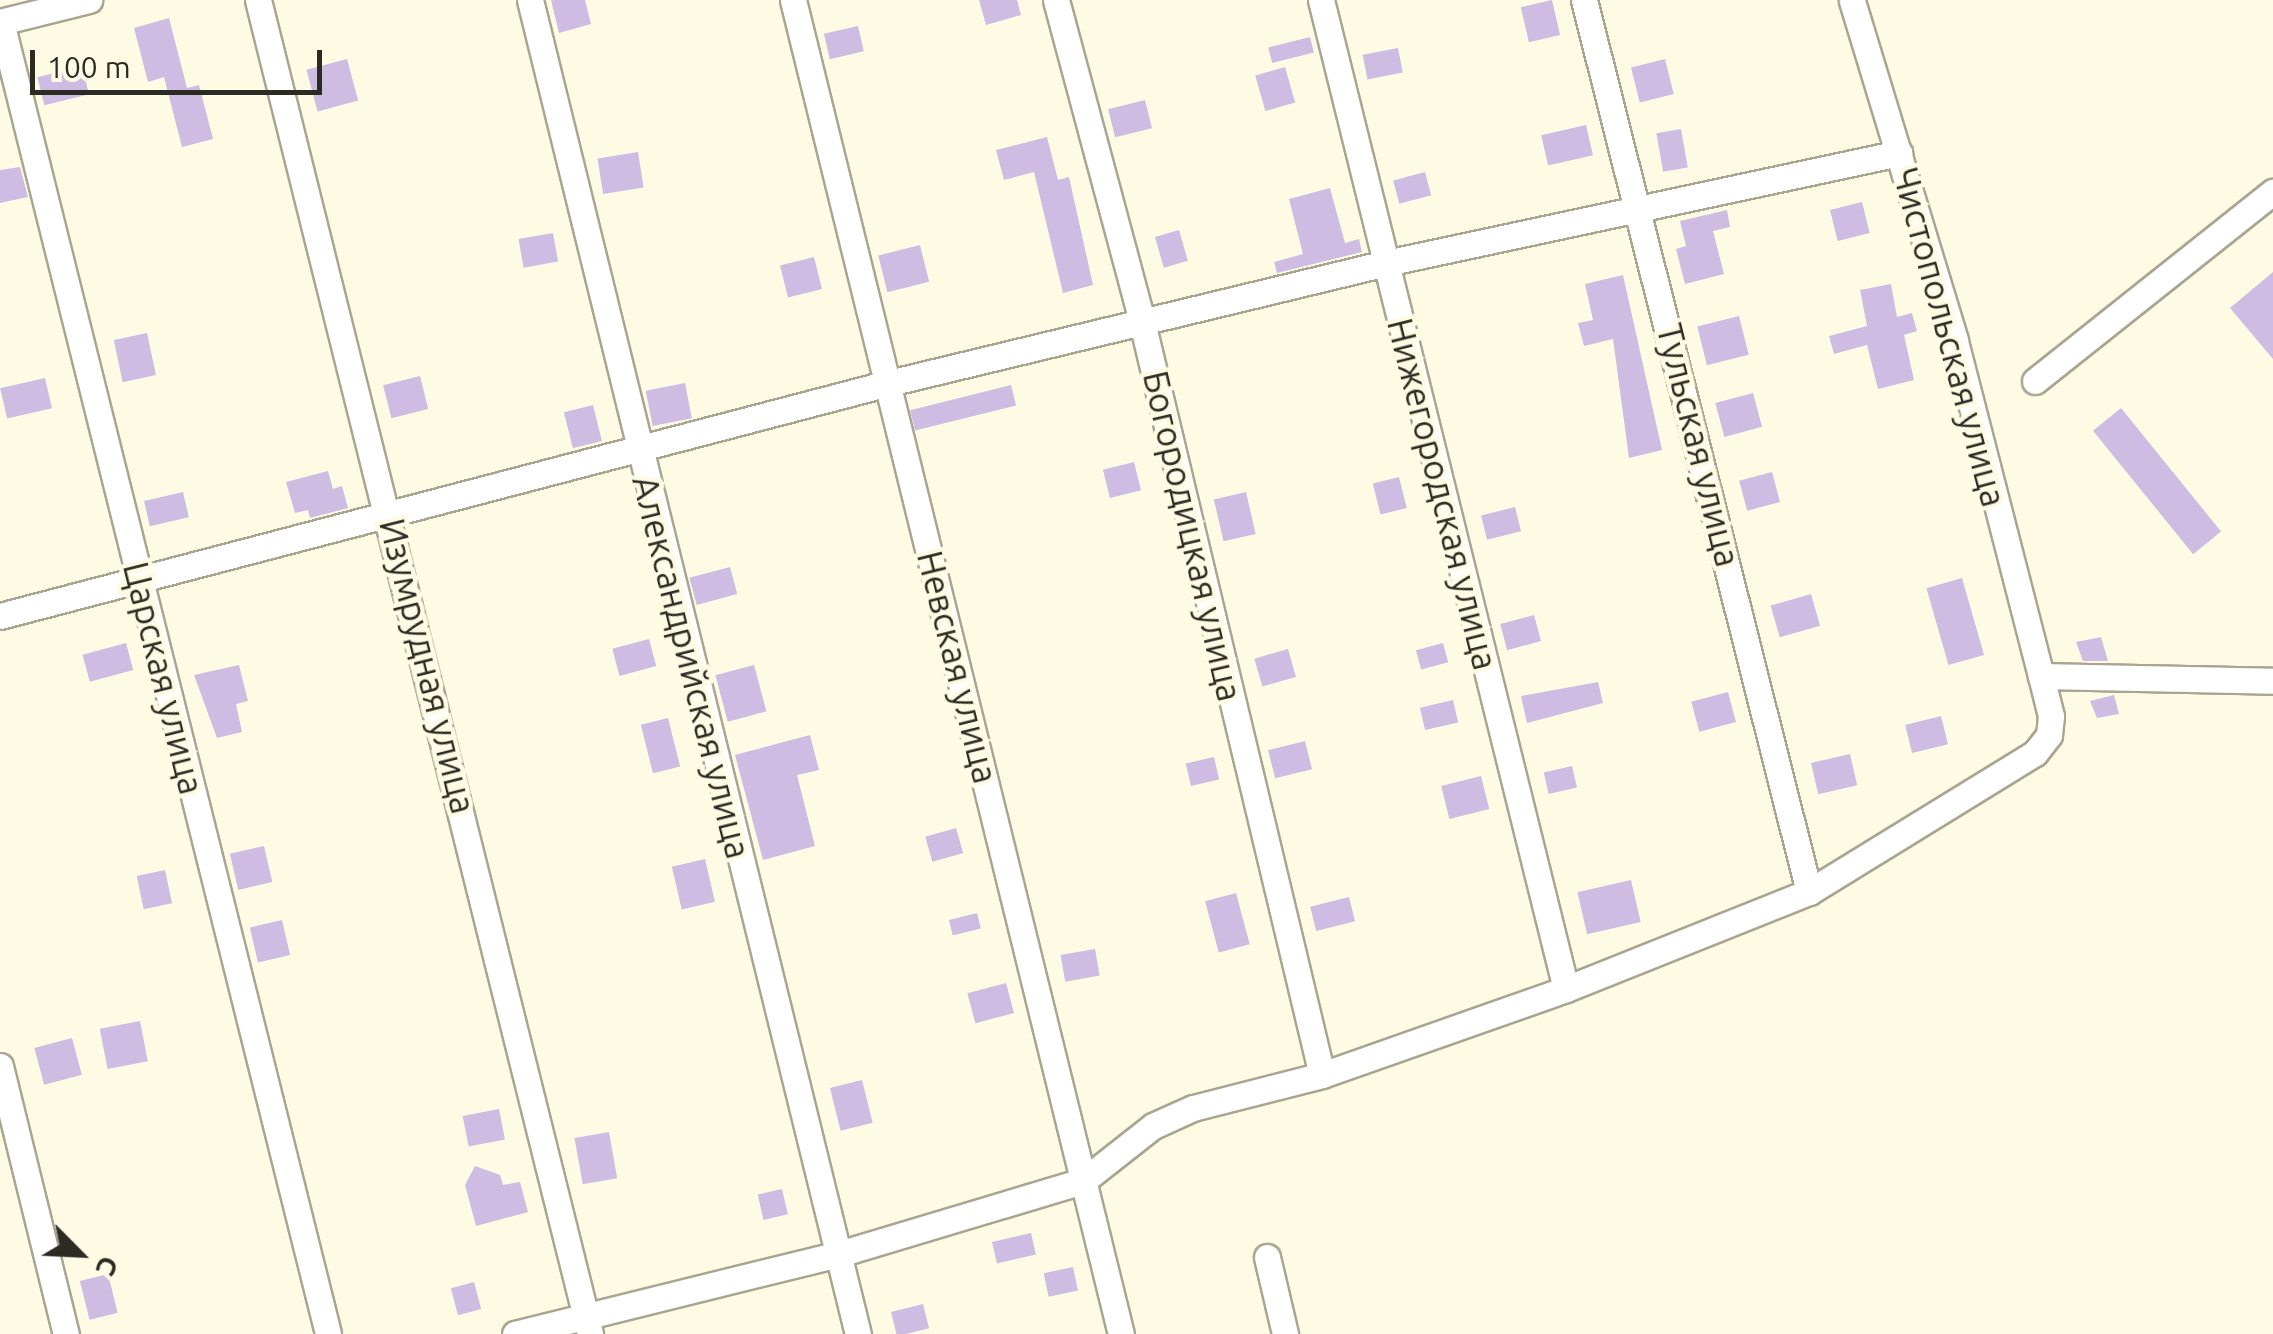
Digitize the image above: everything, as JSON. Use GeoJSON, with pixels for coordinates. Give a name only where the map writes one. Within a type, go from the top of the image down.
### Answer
{"type":"FeatureCollection","features":[{"type":"Feature","properties":{"kind":"street"},"geometry":{"type":"LineString","coordinates":[[0,22],[89,0]]}},
{"type":"Feature","properties":{"kind":"street","name":"Изумрудная улица"},"geometry":{"type":"LineString","coordinates":[[258,0],[390,510],[588,1325]]}},
{"type":"Feature","properties":{"kind":"street","name":"Александрийская улица"},"geometry":{"type":"LineString","coordinates":[[530,0],[638,452],[858,1334]]}},
{"type":"Feature","properties":{"kind":"street","name":"Невская улица"},"geometry":{"type":"LineString","coordinates":[[793,0],[1121,1334]]}},
{"type":"Feature","properties":{"kind":"street","name":"Богородицкая улица"},"geometry":{"type":"LineString","coordinates":[[1056,0],[1142,322],[1322,1075]]}},
{"type":"Feature","properties":{"kind":"street","name":"Нижегородская улица"},"geometry":{"type":"LineString","coordinates":[[1321,0],[1566,989]]}},
{"type":"Feature","properties":{"kind":"street","name":"Тульская улица"},"geometry":{"type":"LineString","coordinates":[[1584,0],[1640,209],[1809,892]]}},
{"type":"Feature","properties":{"kind":"street","name":"Чистопольская улица"},"geometry":{"type":"LineString","coordinates":[[1083,1182],[1166,1120],[1322,1075],[1566,989],[1809,892],[2035,752],[2049,735],[2051,716],[2041,676],[1900,153],[1852,0]]}},
{"type":"Feature","properties":{"kind":"street","name":"Царская улица"},"geometry":{"type":"LineString","coordinates":[[0,22],[328,1334]]}},
{"type":"Feature","properties":{"kind":"street"},"geometry":{"type":"LineString","coordinates":[[0,616],[390,510],[638,452],[889,383],[1386,263],[1900,153]]}},
{"type":"Feature","properties":{"kind":"street"},"geometry":{"type":"LineString","coordinates":[[2035,380],[2273,192]]}},
{"type":"Feature","properties":{"kind":"street"},"geometry":{"type":"LineString","coordinates":[[2041,676],[2273,680]]}},
{"type":"Feature","properties":{"kind":"street"},"geometry":{"type":"LineString","coordinates":[[0,1066],[66,1334]]}},
{"type":"Feature","properties":{"kind":"street"},"geometry":{"type":"LineString","coordinates":[[515,1334],[588,1325],[1083,1182]]}},
{"type":"Feature","properties":{"kind":"street"},"geometry":{"type":"LineString","coordinates":[[1267,1257],[1286,1334]]}},
{"type":"Feature","properties":{"kind":"building"},"geometry":{"type":"Polygon","coordinates":[[[551,0],[585,0],[591,24],[559,33],[551,0]]]}},
{"type":"Feature","properties":{"kind":"building"},"geometry":{"type":"Polygon","coordinates":[[[979,0],[1017,0],[1021,15],[986,25],[979,0]]]}},
{"type":"Feature","properties":{"kind":"building"},"geometry":{"type":"Polygon","coordinates":[[[1552,0],[1560,35],[1529,42],[1521,7],[1552,0]]]}},
{"type":"Feature","properties":{"kind":"building"},"geometry":{"type":"Polygon","coordinates":[[[169,18],[187,88],[199,85],[213,139],[182,147],[164,77],[148,82],[134,28],[169,18]]]}},
{"type":"Feature","properties":{"kind":"building"},"geometry":{"type":"Polygon","coordinates":[[[858,26],[864,51],[830,59],[824,34],[858,26]]]}},
{"type":"Feature","properties":{"kind":"building"},"geometry":{"type":"Polygon","coordinates":[[[1310,37],[1314,53],[1272,63],[1268,47],[1310,37]]]}},
{"type":"Feature","properties":{"kind":"building"},"geometry":{"type":"Polygon","coordinates":[[[1398,48],[1403,73],[1367,79],[1363,55],[1398,48]]]}},
{"type":"Feature","properties":{"kind":"building"},"geometry":{"type":"Polygon","coordinates":[[[347,59],[358,101],[318,111],[306,70],[347,59]]]}},
{"type":"Feature","properties":{"kind":"building"},"geometry":{"type":"Polygon","coordinates":[[[1665,59],[1674,94],[1640,102],[1631,67],[1665,59]]]}},
{"type":"Feature","properties":{"kind":"building"},"geometry":{"type":"Polygon","coordinates":[[[82,66],[89,94],[44,105],[37,77],[82,66]]]}},
{"type":"Feature","properties":{"kind":"building"},"geometry":{"type":"Polygon","coordinates":[[[1285,67],[1295,103],[1265,111],[1255,76],[1285,67]]]}},
{"type":"Feature","properties":{"kind":"building"},"geometry":{"type":"Polygon","coordinates":[[[1145,100],[1152,128],[1115,137],[1108,109],[1145,100]]]}},
{"type":"Feature","properties":{"kind":"building"},"geometry":{"type":"Polygon","coordinates":[[[1586,125],[1593,155],[1548,166],[1541,135],[1586,125]]]}},
{"type":"Feature","properties":{"kind":"building"},"geometry":{"type":"Polygon","coordinates":[[[1681,129],[1688,167],[1663,172],[1656,133],[1681,129]]]}},
{"type":"Feature","properties":{"kind":"building"},"geometry":{"type":"Polygon","coordinates":[[[1047,137],[1058,180],[1069,177],[1093,285],[1063,293],[1034,172],[1004,180],[996,150],[1047,137]]]}},
{"type":"Feature","properties":{"kind":"building"},"geometry":{"type":"Polygon","coordinates":[[[638,152],[644,188],[603,194],[598,158],[638,152]]]}},
{"type":"Feature","properties":{"kind":"building"},"geometry":{"type":"Polygon","coordinates":[[[20,167],[28,197],[0,203],[0,170],[20,167]]]}},
{"type":"Feature","properties":{"kind":"building"},"geometry":{"type":"Polygon","coordinates":[[[1425,172],[1431,195],[1399,204],[1393,181],[1425,172]]]}},
{"type":"Feature","properties":{"kind":"building"},"geometry":{"type":"Polygon","coordinates":[[[1330,188],[1345,243],[1359,239],[1362,252],[1277,273],[1274,262],[1303,254],[1289,199],[1330,188]]]}},
{"type":"Feature","properties":{"kind":"building"},"geometry":{"type":"Polygon","coordinates":[[[1862,202],[1870,233],[1838,241],[1830,210],[1862,202]]]}},
{"type":"Feature","properties":{"kind":"building"},"geometry":{"type":"Polygon","coordinates":[[[1727,210],[1730,227],[1713,231],[1724,274],[1685,284],[1676,249],[1686,246],[1680,221],[1727,210]]]}},
{"type":"Feature","properties":{"kind":"building"},"geometry":{"type":"Polygon","coordinates":[[[1179,230],[1188,261],[1164,268],[1155,237],[1179,230]]]}},
{"type":"Feature","properties":{"kind":"building"},"geometry":{"type":"Polygon","coordinates":[[[553,233],[558,262],[524,268],[519,239],[553,233]]]}},
{"type":"Feature","properties":{"kind":"building"},"geometry":{"type":"Polygon","coordinates":[[[920,245],[929,282],[887,292],[878,255],[920,245]]]}},
{"type":"Feature","properties":{"kind":"building"},"geometry":{"type":"Polygon","coordinates":[[[814,257],[822,289],[788,297],[780,265],[814,257]]]}},
{"type":"Feature","properties":{"kind":"building"},"geometry":{"type":"Polygon","coordinates":[[[2273,272],[2273,359],[2230,308],[2273,272]]]}},
{"type":"Feature","properties":{"kind":"building"},"geometry":{"type":"Polygon","coordinates":[[[1623,275],[1662,450],[1629,458],[1613,339],[1584,346],[1578,323],[1593,320],[1585,284],[1623,275]]]}},
{"type":"Feature","properties":{"kind":"building"},"geometry":{"type":"Polygon","coordinates":[[[1891,284],[1897,317],[1912,313],[1917,331],[1904,335],[1914,380],[1878,389],[1867,345],[1834,354],[1829,336],[1867,326],[1860,290],[1891,284]]]}},
{"type":"Feature","properties":{"kind":"building"},"geometry":{"type":"Polygon","coordinates":[[[1739,316],[1749,355],[1707,365],[1697,326],[1739,316]]]}},
{"type":"Feature","properties":{"kind":"building"},"geometry":{"type":"Polygon","coordinates":[[[147,333],[156,375],[123,382],[114,340],[147,333]]]}},
{"type":"Feature","properties":{"kind":"building"},"geometry":{"type":"Polygon","coordinates":[[[420,376],[428,409],[391,418],[383,385],[420,376]]]}},
{"type":"Feature","properties":{"kind":"building"},"geometry":{"type":"Polygon","coordinates":[[[45,378],[52,408],[7,419],[0,388],[45,378]]]}},
{"type":"Feature","properties":{"kind":"building"},"geometry":{"type":"Polygon","coordinates":[[[685,383],[692,418],[653,426],[646,391],[685,383]]]}},
{"type":"Feature","properties":{"kind":"building"},"geometry":{"type":"Polygon","coordinates":[[[1011,385],[1016,405],[915,431],[910,410],[1011,385]]]}},
{"type":"Feature","properties":{"kind":"building"},"geometry":{"type":"Polygon","coordinates":[[[1753,393],[1762,427],[1724,437],[1715,403],[1753,393]]]}},
{"type":"Feature","properties":{"kind":"building"},"geometry":{"type":"Polygon","coordinates":[[[593,405],[602,441],[573,448],[564,412],[593,405]]]}},
{"type":"Feature","properties":{"kind":"building"},"geometry":{"type":"Polygon","coordinates":[[[2121,408],[2221,532],[2193,554],[2093,431],[2121,408]]]}},
{"type":"Feature","properties":{"kind":"building"},"geometry":{"type":"Polygon","coordinates":[[[1134,462],[1141,490],[1110,498],[1103,470],[1134,462]]]}},
{"type":"Feature","properties":{"kind":"building"},"geometry":{"type":"Polygon","coordinates":[[[328,471],[333,489],[342,486],[348,508],[310,518],[308,510],[295,513],[286,482],[328,471]]]}},
{"type":"Feature","properties":{"kind":"building"},"geometry":{"type":"Polygon","coordinates":[[[1772,472],[1780,502],[1747,511],[1739,481],[1772,472]]]}},
{"type":"Feature","properties":{"kind":"building"},"geometry":{"type":"Polygon","coordinates":[[[1399,477],[1407,508],[1381,515],[1373,484],[1399,477]]]}},
{"type":"Feature","properties":{"kind":"building"},"geometry":{"type":"Polygon","coordinates":[[[183,492],[189,517],[150,526],[144,501],[183,492]]]}},
{"type":"Feature","properties":{"kind":"building"},"geometry":{"type":"Polygon","coordinates":[[[1246,492],[1256,534],[1224,541],[1214,499],[1246,492]]]}},
{"type":"Feature","properties":{"kind":"building"},"geometry":{"type":"Polygon","coordinates":[[[1515,507],[1521,531],[1487,540],[1481,515],[1515,507]]]}},
{"type":"Feature","properties":{"kind":"building"},"geometry":{"type":"Polygon","coordinates":[[[730,567],[737,594],[697,605],[689,578],[730,567]]]}},
{"type":"Feature","properties":{"kind":"building"},"geometry":{"type":"Polygon","coordinates":[[[1962,578],[1984,655],[1948,665],[1926,588],[1962,578]]]}},
{"type":"Feature","properties":{"kind":"building"},"geometry":{"type":"Polygon","coordinates":[[[1811,594],[1820,626],[1780,637],[1771,606],[1811,594]]]}},
{"type":"Feature","properties":{"kind":"building"},"geometry":{"type":"Polygon","coordinates":[[[1534,615],[1541,641],[1507,650],[1500,624],[1534,615]]]}},
{"type":"Feature","properties":{"kind":"building"},"geometry":{"type":"Polygon","coordinates":[[[2101,637],[2108,661],[2083,661],[2076,642],[2101,637]]]}},
{"type":"Feature","properties":{"kind":"building"},"geometry":{"type":"Polygon","coordinates":[[[649,639],[656,666],[620,676],[612,649],[649,639]]]}},
{"type":"Feature","properties":{"kind":"building"},"geometry":{"type":"Polygon","coordinates":[[[126,643],[133,670],[90,682],[83,655],[126,643]]]}},
{"type":"Feature","properties":{"kind":"building"},"geometry":{"type":"Polygon","coordinates":[[[1443,643],[1448,662],[1421,670],[1416,650],[1443,643]]]}},
{"type":"Feature","properties":{"kind":"building"},"geometry":{"type":"Polygon","coordinates":[[[1288,649],[1296,677],[1262,687],[1254,659],[1288,649]]]}},
{"type":"Feature","properties":{"kind":"building"},"geometry":{"type":"Polygon","coordinates":[[[239,665],[248,701],[236,704],[242,732],[217,738],[194,675],[239,665]]]}},
{"type":"Feature","properties":{"kind":"building"},"geometry":{"type":"Polygon","coordinates":[[[754,665],[766,711],[728,722],[715,675],[754,665]]]}},
{"type":"Feature","properties":{"kind":"building"},"geometry":{"type":"Polygon","coordinates":[[[1598,682],[1603,703],[1527,723],[1521,696],[1598,682]]]}},
{"type":"Feature","properties":{"kind":"building"},"geometry":{"type":"Polygon","coordinates":[[[1728,692],[1736,722],[1699,732],[1691,702],[1728,692]]]}},
{"type":"Feature","properties":{"kind":"building"},"geometry":{"type":"Polygon","coordinates":[[[2114,695],[2119,714],[2097,718],[2090,701],[2114,695]]]}},
{"type":"Feature","properties":{"kind":"building"},"geometry":{"type":"Polygon","coordinates":[[[1453,700],[1458,722],[1425,730],[1420,708],[1453,700]]]}},
{"type":"Feature","properties":{"kind":"building"},"geometry":{"type":"Polygon","coordinates":[[[1941,716],[1948,744],[1912,753],[1905,725],[1941,716]]]}},
{"type":"Feature","properties":{"kind":"building"},"geometry":{"type":"Polygon","coordinates":[[[668,718],[680,767],[653,773],[641,725],[668,718]]]}},
{"type":"Feature","properties":{"kind":"building"},"geometry":{"type":"Polygon","coordinates":[[[810,735],[819,770],[797,775],[815,846],[763,860],[735,755],[810,735]]]}},
{"type":"Feature","properties":{"kind":"building"},"geometry":{"type":"Polygon","coordinates":[[[1305,741],[1312,769],[1275,778],[1268,750],[1305,741]]]}},
{"type":"Feature","properties":{"kind":"building"},"geometry":{"type":"Polygon","coordinates":[[[1850,754],[1857,785],[1818,794],[1811,763],[1850,754]]]}},
{"type":"Feature","properties":{"kind":"building"},"geometry":{"type":"Polygon","coordinates":[[[1214,757],[1219,779],[1191,786],[1186,764],[1214,757]]]}},
{"type":"Feature","properties":{"kind":"building"},"geometry":{"type":"Polygon","coordinates":[[[1572,766],[1577,787],[1549,794],[1544,773],[1572,766]]]}},
{"type":"Feature","properties":{"kind":"building"},"geometry":{"type":"Polygon","coordinates":[[[1481,776],[1489,809],[1449,819],[1441,786],[1481,776]]]}},
{"type":"Feature","properties":{"kind":"building"},"geometry":{"type":"Polygon","coordinates":[[[956,828],[963,853],[932,862],[925,837],[956,828]]]}},
{"type":"Feature","properties":{"kind":"building"},"geometry":{"type":"Polygon","coordinates":[[[264,846],[272,882],[238,890],[230,854],[264,846]]]}},
{"type":"Feature","properties":{"kind":"building"},"geometry":{"type":"Polygon","coordinates":[[[705,859],[715,902],[682,910],[672,867],[705,859]]]}},
{"type":"Feature","properties":{"kind":"building"},"geometry":{"type":"Polygon","coordinates":[[[165,870],[172,903],[144,909],[137,876],[165,870]]]}},
{"type":"Feature","properties":{"kind":"building"},"geometry":{"type":"Polygon","coordinates":[[[1631,880],[1641,922],[1587,934],[1577,892],[1631,880]]]}},
{"type":"Feature","properties":{"kind":"building"},"geometry":{"type":"Polygon","coordinates":[[[1236,893],[1250,944],[1219,952],[1205,901],[1236,893]]]}},
{"type":"Feature","properties":{"kind":"building"},"geometry":{"type":"Polygon","coordinates":[[[1349,897],[1355,921],[1316,931],[1310,907],[1349,897]]]}},
{"type":"Feature","properties":{"kind":"building"},"geometry":{"type":"Polygon","coordinates":[[[977,913],[981,929],[953,936],[949,920],[977,913]]]}},
{"type":"Feature","properties":{"kind":"building"},"geometry":{"type":"Polygon","coordinates":[[[282,920],[290,955],[258,963],[250,927],[282,920]]]}},
{"type":"Feature","properties":{"kind":"building"},"geometry":{"type":"Polygon","coordinates":[[[1095,949],[1100,976],[1065,982],[1061,955],[1095,949]]]}},
{"type":"Feature","properties":{"kind":"building"},"geometry":{"type":"Polygon","coordinates":[[[1006,983],[1014,1013],[975,1023],[967,993],[1006,983]]]}},
{"type":"Feature","properties":{"kind":"building"},"geometry":{"type":"Polygon","coordinates":[[[140,1021],[148,1061],[108,1069],[100,1029],[140,1021]]]}},
{"type":"Feature","properties":{"kind":"building"},"geometry":{"type":"Polygon","coordinates":[[[72,1038],[82,1075],[44,1085],[34,1048],[72,1038]]]}},
{"type":"Feature","properties":{"kind":"building"},"geometry":{"type":"Polygon","coordinates":[[[862,1080],[873,1123],[841,1131],[830,1088],[862,1080]]]}},
{"type":"Feature","properties":{"kind":"building"},"geometry":{"type":"Polygon","coordinates":[[[499,1109],[505,1139],[469,1146],[463,1116],[499,1109]]]}},
{"type":"Feature","properties":{"kind":"building"},"geometry":{"type":"Polygon","coordinates":[[[609,1132],[617,1178],[583,1184],[575,1138],[609,1132]]]}},
{"type":"Feature","properties":{"kind":"building"},"geometry":{"type":"Polygon","coordinates":[[[475,1166],[500,1175],[503,1185],[520,1182],[528,1212],[476,1226],[465,1185],[475,1166]]]}},
{"type":"Feature","properties":{"kind":"building"},"geometry":{"type":"Polygon","coordinates":[[[782,1189],[788,1214],[763,1220],[758,1195],[782,1189]]]}},
{"type":"Feature","properties":{"kind":"building"},"geometry":{"type":"Polygon","coordinates":[[[1031,1233],[1036,1254],[997,1263],[992,1242],[1031,1233]]]}},
{"type":"Feature","properties":{"kind":"building"},"geometry":{"type":"Polygon","coordinates":[[[1073,1267],[1078,1290],[1049,1297],[1044,1273],[1073,1267]]]}},
{"type":"Feature","properties":{"kind":"building"},"geometry":{"type":"Polygon","coordinates":[[[108,1274],[118,1313],[90,1320],[80,1281],[108,1274]]]}},
{"type":"Feature","properties":{"kind":"building"},"geometry":{"type":"Polygon","coordinates":[[[474,1282],[481,1309],[458,1315],[451,1288],[474,1282]]]}},
{"type":"Feature","properties":{"kind":"building"},"geometry":{"type":"Polygon","coordinates":[[[923,1304],[929,1328],[896,1334],[891,1312],[923,1304]]]}}]}
